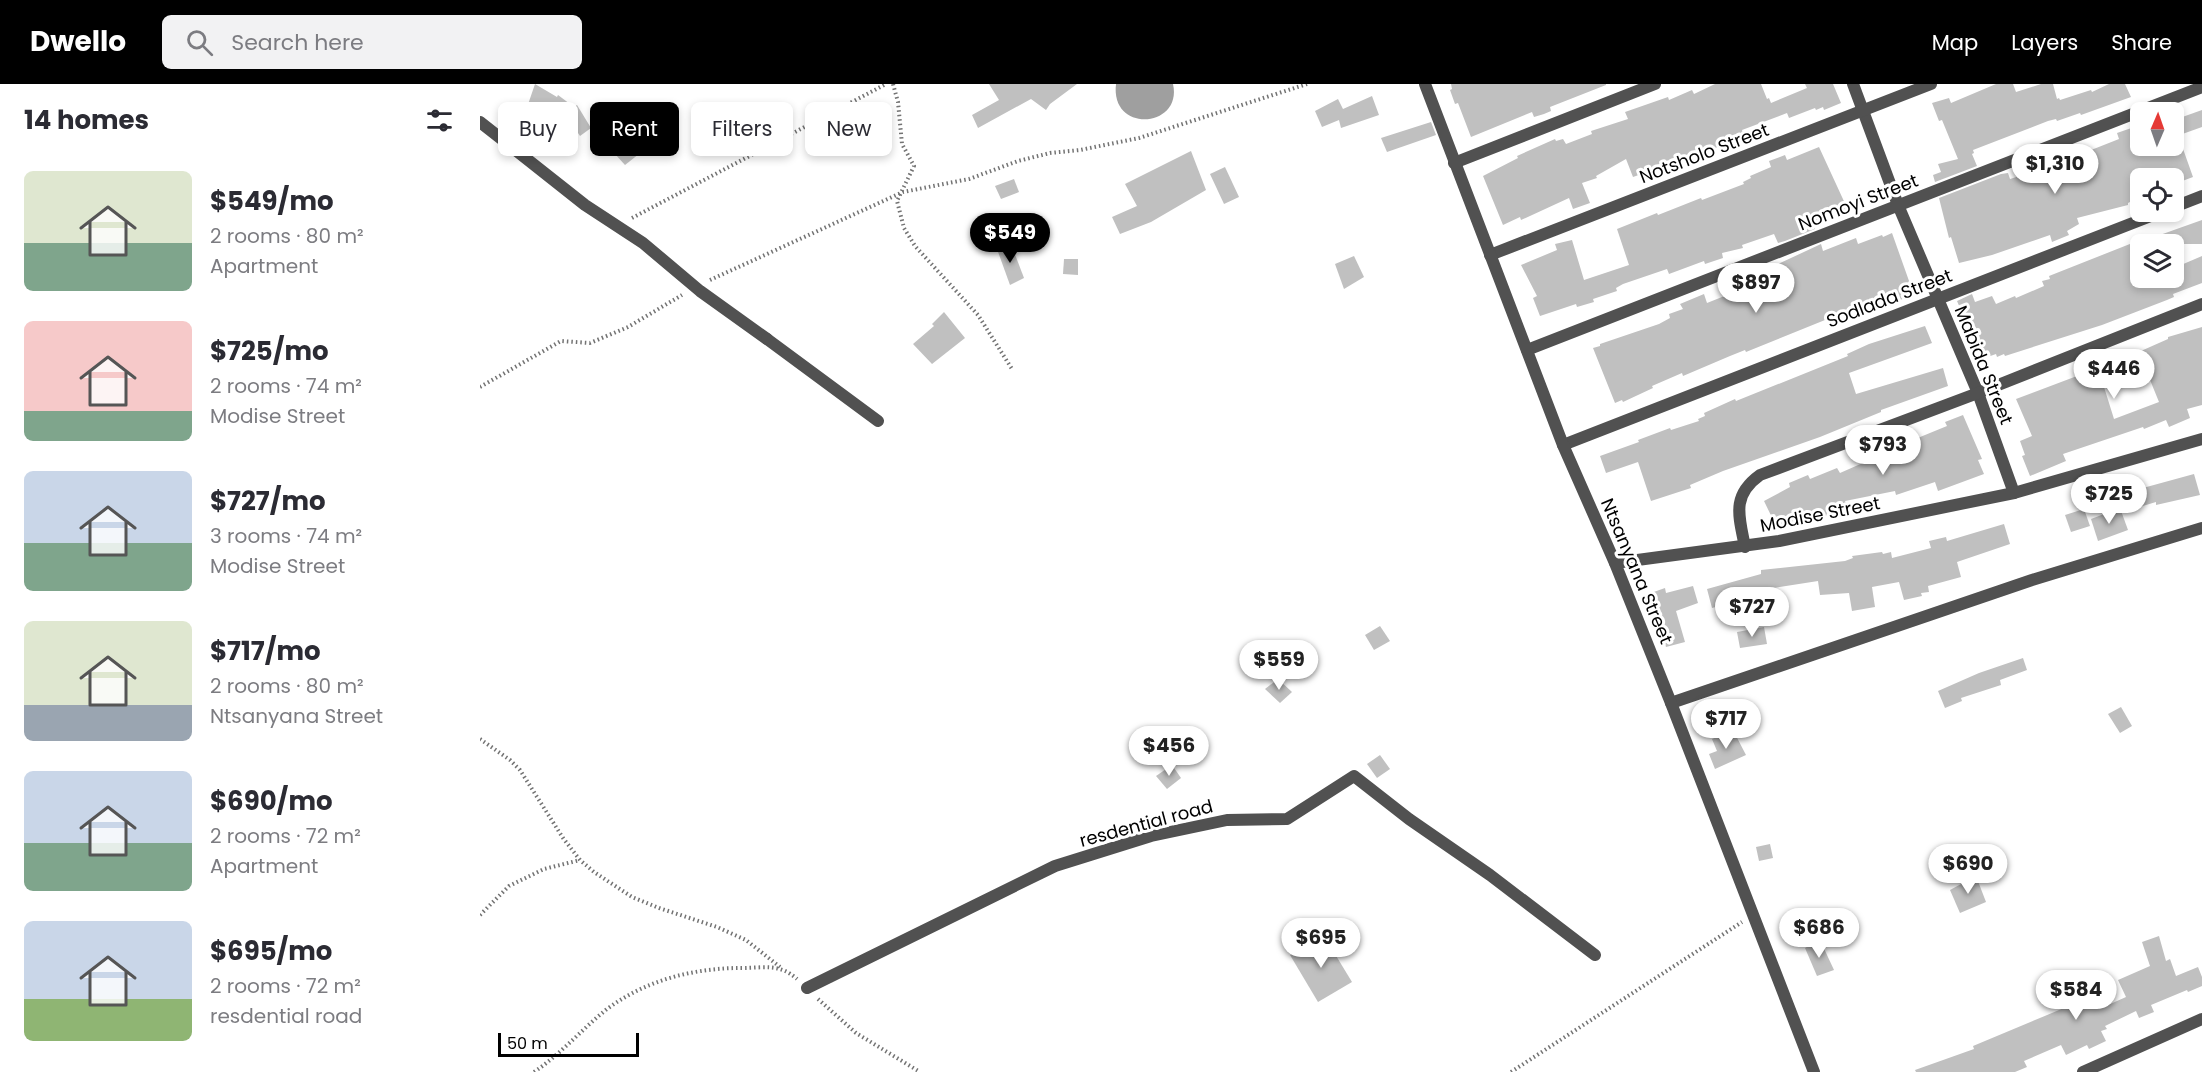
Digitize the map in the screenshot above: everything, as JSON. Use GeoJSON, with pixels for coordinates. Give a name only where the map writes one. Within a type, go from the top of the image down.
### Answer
{"type":"FeatureCollection","features":[{"type":"Feature","properties":{"kind":"street","name":"Ntsanyana Street"},"geometry":{"type":"LineString","coordinates":[[1425,84],[1563,445],[1615,563],[1814,1072]]}},
{"type":"Feature","properties":{"kind":"street"},"geometry":{"type":"LineString","coordinates":[[1454,163],[1655,84]]}},
{"type":"Feature","properties":{"kind":"street","name":"Mabida Street"},"geometry":{"type":"LineString","coordinates":[[1853,84],[1899,205],[1978,393],[2014,493]]}},
{"type":"Feature","properties":{"kind":"street","name":"Notsholo Street"},"geometry":{"type":"LineString","coordinates":[[1491,255],[1931,84]]}},
{"type":"Feature","properties":{"kind":"street","name":"Nomoyi Street"},"geometry":{"type":"LineString","coordinates":[[1527,350],[2202,87]]}},
{"type":"Feature","properties":{"kind":"street"},"geometry":{"type":"LineString","coordinates":[[480,122],[585,205],[643,243],[696,287],[878,421]]}},
{"type":"Feature","properties":{"kind":"street"},"geometry":{"type":"LineString","coordinates":[[2184,203],[2202,196]]}},
{"type":"Feature","properties":{"kind":"street","name":"Sodlada Street"},"geometry":{"type":"LineString","coordinates":[[1563,445],[2135,222]]}},
{"type":"Feature","properties":{"kind":"street"},"geometry":{"type":"LineString","coordinates":[[1745,546],[1739,501],[1745,488],[1760,475],[1978,393],[2202,304]]}},
{"type":"Feature","properties":{"kind":"street","name":"Modise Street"},"geometry":{"type":"LineString","coordinates":[[1615,563],[1779,542],[2014,493],[2202,439]]}},
{"type":"Feature","properties":{"kind":"street"},"geometry":{"type":"LineString","coordinates":[[1671,703],[2032,580],[2202,528]]}},
{"type":"Feature","properties":{"kind":"street","name":"resdential road"},"geometry":{"type":"LineString","coordinates":[[807,988],[1055,866],[1151,836],[1227,820],[1287,819],[1354,776],[1409,819],[1490,875],[1595,956]]}},
{"type":"Feature","properties":{"kind":"street"},"geometry":{"type":"LineString","coordinates":[[2083,1072],[2202,1019]]}},
{"type":"Feature","properties":{"kind":"path"},"geometry":{"type":"LineString","coordinates":[[620,228],[630,219],[886,84]]}},
{"type":"Feature","properties":{"kind":"path"},"geometry":{"type":"LineString","coordinates":[[893,84],[898,102],[902,144],[914,166],[897,201],[904,228],[915,246],[978,315],[1012,369]]}},
{"type":"Feature","properties":{"kind":"path"},"geometry":{"type":"LineString","coordinates":[[480,387],[561,341],[590,344],[628,327],[696,287],[903,192],[969,179],[1018,160],[1050,153],[1090,149],[1139,138],[1307,84]]}},
{"type":"Feature","properties":{"kind":"path"},"geometry":{"type":"LineString","coordinates":[[480,739],[520,770],[563,838],[580,860],[612,885],[632,897],[717,927],[746,940],[780,968]]}},
{"type":"Feature","properties":{"kind":"path"},"geometry":{"type":"LineString","coordinates":[[480,915],[509,886],[544,869],[580,860]]}},
{"type":"Feature","properties":{"kind":"path"},"geometry":{"type":"LineString","coordinates":[[1511,1072],[1752,915]]}},
{"type":"Feature","properties":{"kind":"path"},"geometry":{"type":"LineString","coordinates":[[534,1072],[608,1009],[646,986],[668,978],[728,968],[787,970],[856,1033],[920,1072]]}},
{"type":"Feature","properties":{"kind":"shaded area"},"geometry":{"type":"Polygon","coordinates":[[[1116,84],[1173,84],[1173,99],[1167,110],[1158,117],[1134,118],[1124,111],[1117,100],[1116,84]]]}},
{"type":"Feature","properties":{"kind":"building"},"geometry":{"type":"Polygon","coordinates":[[[535,84],[567,102],[529,102],[535,84]]]}},
{"type":"Feature","properties":{"kind":"building"},"geometry":{"type":"Polygon","coordinates":[[[989,84],[1077,84],[1050,104],[1046,110],[1031,99],[978,128],[972,115],[999,100],[989,84]]]}},
{"type":"Feature","properties":{"kind":"building"},"geometry":{"type":"Polygon","coordinates":[[[1451,84],[1606,85],[1550,107],[1551,111],[1544,114],[1534,117],[1532,112],[1471,137],[1458,103],[1455,104],[1450,90],[1452,89],[1451,84]]]}},
{"type":"Feature","properties":{"kind":"building"},"geometry":{"type":"Polygon","coordinates":[[[1715,84],[1761,84],[1771,103],[1807,88],[1805,84],[1833,84],[1841,103],[1824,110],[1823,107],[1816,110],[1815,108],[1789,118],[1787,113],[1742,130],[1744,136],[1708,151],[1633,177],[1626,159],[1596,176],[1597,178],[1582,183],[1590,203],[1573,209],[1569,198],[1521,220],[1520,217],[1503,225],[1483,176],[1518,158],[1517,156],[1555,139],[1556,141],[1563,139],[1566,144],[1592,134],[1591,131],[1628,119],[1625,112],[1668,97],[1669,100],[1692,90],[1694,94],[1715,84]]]}},
{"type":"Feature","properties":{"kind":"building"},"geometry":{"type":"Polygon","coordinates":[[[1996,84],[2013,84],[2016,92],[2041,84],[2053,84],[2057,99],[2060,100],[2091,90],[2092,92],[2109,84],[2125,84],[2131,97],[2081,115],[2080,113],[2057,121],[2056,119],[2048,121],[1973,150],[1972,154],[1977,166],[1935,182],[1933,175],[1941,172],[1938,164],[1958,159],[1942,120],[1939,121],[1932,103],[1949,98],[1951,103],[1996,84]]]}},
{"type":"Feature","properties":{"kind":"building"},"geometry":{"type":"Polygon","coordinates":[[[1372,96],[1379,115],[1341,128],[1339,120],[1322,127],[1315,111],[1338,99],[1343,109],[1372,96]]]}},
{"type":"Feature","properties":{"kind":"building"},"geometry":{"type":"Polygon","coordinates":[[[578,107],[590,126],[580,136],[578,133],[578,107]]]}},
{"type":"Feature","properties":{"kind":"building"},"geometry":{"type":"Polygon","coordinates":[[[2202,110],[2202,127],[2184,133],[2184,116],[2202,110]]]}},
{"type":"Feature","properties":{"kind":"building"},"geometry":{"type":"Polygon","coordinates":[[[1431,122],[1436,135],[1387,152],[1381,138],[1431,122]]]}},
{"type":"Feature","properties":{"kind":"building"},"geometry":{"type":"Polygon","coordinates":[[[2130,128],[2130,156],[2184,156],[2184,152],[2193,177],[2184,180],[2184,168],[2130,168],[2130,202],[2128,205],[2077,218],[2079,224],[2067,231],[2069,235],[2052,242],[2050,235],[1992,255],[1959,263],[1951,237],[1949,238],[1939,198],[2001,174],[2008,173],[2010,179],[2055,165],[2053,161],[2079,149],[2081,154],[2119,139],[2117,133],[2130,128]]]}},
{"type":"Feature","properties":{"kind":"building"},"geometry":{"type":"Polygon","coordinates":[[[1819,147],[1848,210],[1813,225],[1815,229],[1785,241],[1778,243],[1774,234],[1742,245],[1743,248],[1722,253],[1723,258],[1705,264],[1704,261],[1669,274],[1667,269],[1623,284],[1616,288],[1617,291],[1593,299],[1594,302],[1577,307],[1576,304],[1540,316],[1533,298],[1537,296],[1521,265],[1557,250],[1555,244],[1572,240],[1584,280],[1629,265],[1617,229],[1744,184],[1743,182],[1751,178],[1750,176],[1771,167],[1769,161],[1785,155],[1787,160],[1819,147]]]}},
{"type":"Feature","properties":{"kind":"building"},"geometry":{"type":"Polygon","coordinates":[[[1191,151],[1206,190],[1151,222],[1120,234],[1112,217],[1137,206],[1125,184],[1191,151]]]}},
{"type":"Feature","properties":{"kind":"building"},"geometry":{"type":"Polygon","coordinates":[[[617,156],[636,156],[625,165],[617,156]]]}},
{"type":"Feature","properties":{"kind":"building"},"geometry":{"type":"Polygon","coordinates":[[[1225,167],[1239,197],[1224,204],[1210,174],[1225,167]]]}},
{"type":"Feature","properties":{"kind":"building"},"geometry":{"type":"Polygon","coordinates":[[[1014,179],[1019,192],[1001,199],[995,186],[1014,179]]]}},
{"type":"Feature","properties":{"kind":"building"},"geometry":{"type":"Polygon","coordinates":[[[2202,220],[2202,244],[2184,244],[2184,234],[2163,234],[2202,220]]]}},
{"type":"Feature","properties":{"kind":"building"},"geometry":{"type":"Polygon","coordinates":[[[1892,233],[1914,295],[1897,301],[1895,295],[1873,303],[1872,301],[1683,376],[1682,373],[1623,402],[1622,400],[1615,403],[1593,348],[1659,324],[1670,318],[1669,314],[1683,309],[1680,304],[1704,294],[1707,303],[1747,287],[1744,280],[1777,269],[1776,265],[1821,244],[1823,251],[1856,238],[1858,244],[1892,233]]]}},
{"type":"Feature","properties":{"kind":"building"},"geometry":{"type":"Polygon","coordinates":[[[1011,244],[1024,278],[1010,285],[997,249],[1011,244]]]}},
{"type":"Feature","properties":{"kind":"building"},"geometry":{"type":"Polygon","coordinates":[[[2130,244],[2130,288],[2184,288],[2184,264],[2202,256],[2202,283],[2173,294],[2174,297],[2102,325],[2005,356],[2004,354],[1997,357],[1996,354],[1982,359],[1957,301],[1972,294],[1975,302],[1992,296],[1996,304],[2044,286],[2042,281],[2050,279],[2049,276],[2130,244]]]}},
{"type":"Feature","properties":{"kind":"building"},"geometry":{"type":"Polygon","coordinates":[[[1354,256],[1364,277],[1344,289],[1335,264],[1354,256]]]}},
{"type":"Feature","properties":{"kind":"building"},"geometry":{"type":"Polygon","coordinates":[[[1064,259],[1078,259],[1078,275],[1063,274],[1064,259]]]}},
{"type":"Feature","properties":{"kind":"building"},"geometry":{"type":"Polygon","coordinates":[[[944,312],[965,338],[932,364],[913,344],[934,326],[932,324],[944,312]]]}},
{"type":"Feature","properties":{"kind":"building"},"geometry":{"type":"Polygon","coordinates":[[[1925,326],[1932,343],[1849,373],[1856,394],[1943,368],[1948,386],[1881,410],[1881,412],[1820,437],[1723,471],[1690,485],[1691,488],[1651,501],[1638,462],[1606,473],[1600,456],[1670,428],[1671,430],[1699,421],[1698,419],[1705,416],[1704,413],[1735,399],[1736,401],[1848,356],[1847,354],[1869,344],[1925,326]]]}},
{"type":"Feature","properties":{"kind":"building"},"geometry":{"type":"Polygon","coordinates":[[[2202,327],[2202,405],[2187,409],[2190,418],[2169,427],[2166,420],[2063,454],[2066,461],[2030,476],[2022,456],[2025,455],[2020,441],[2032,436],[2016,399],[2093,368],[2116,360],[2116,362],[2168,339],[2168,337],[2202,327]],[[2146,370],[2104,387],[2114,419],[2159,402],[2146,370]]]}},
{"type":"Feature","properties":{"kind":"building"},"geometry":{"type":"Polygon","coordinates":[[[1963,415],[1982,459],[1978,460],[1984,474],[1938,491],[1935,482],[1896,495],[1895,491],[1845,501],[1848,508],[1778,530],[1764,501],[1790,487],[1789,483],[1808,475],[1810,479],[1837,468],[1840,473],[1865,462],[1864,460],[1947,426],[1945,422],[1963,415]]]}},
{"type":"Feature","properties":{"kind":"building"},"geometry":{"type":"Polygon","coordinates":[[[2194,474],[2200,495],[2156,505],[2156,502],[2126,511],[2121,494],[2194,474]]]}},
{"type":"Feature","properties":{"kind":"building"},"geometry":{"type":"Polygon","coordinates":[[[2120,508],[2128,530],[2098,541],[2091,519],[2120,508]]]}},
{"type":"Feature","properties":{"kind":"building"},"geometry":{"type":"Polygon","coordinates":[[[2084,509],[2090,526],[2071,532],[2065,515],[2084,509]]]}},
{"type":"Feature","properties":{"kind":"building"},"geometry":{"type":"Polygon","coordinates":[[[2004,524],[2010,544],[1957,562],[1961,577],[1928,586],[1929,592],[1904,600],[1899,582],[1872,587],[1875,607],[1852,611],[1849,593],[1820,595],[1818,581],[1754,591],[1756,596],[1712,608],[1707,589],[1761,574],[1761,570],[1845,561],[1853,558],[1852,556],[1882,552],[1883,554],[1891,552],[1892,558],[1931,548],[1929,541],[1946,537],[1947,541],[2004,524]]]}},
{"type":"Feature","properties":{"kind":"building"},"geometry":{"type":"Polygon","coordinates":[[[1693,586],[1698,603],[1676,611],[1685,642],[1666,647],[1648,594],[1665,588],[1666,593],[1693,586]]]}},
{"type":"Feature","properties":{"kind":"building"},"geometry":{"type":"Polygon","coordinates":[[[1380,626],[1390,641],[1374,650],[1365,635],[1380,626]]]}},
{"type":"Feature","properties":{"kind":"building"},"geometry":{"type":"Polygon","coordinates":[[[1764,627],[1767,644],[1740,648],[1737,632],[1764,627]]]}},
{"type":"Feature","properties":{"kind":"building"},"geometry":{"type":"Polygon","coordinates":[[[2023,658],[2027,670],[2000,680],[2001,685],[1961,698],[1962,701],[1945,708],[1938,691],[1979,673],[2023,658]]]}},
{"type":"Feature","properties":{"kind":"building"},"geometry":{"type":"Polygon","coordinates":[[[1278,679],[1292,692],[1280,703],[1265,689],[1278,679]]]}},
{"type":"Feature","properties":{"kind":"building"},"geometry":{"type":"Polygon","coordinates":[[[2121,707],[2132,726],[2120,733],[2108,714],[2121,707]]]}},
{"type":"Feature","properties":{"kind":"building"},"geometry":{"type":"Polygon","coordinates":[[[1733,730],[1746,755],[1715,769],[1709,754],[1717,751],[1712,739],[1733,730]]]}},
{"type":"Feature","properties":{"kind":"building"},"geometry":{"type":"Polygon","coordinates":[[[1380,755],[1390,769],[1377,778],[1367,764],[1380,755]]]}},
{"type":"Feature","properties":{"kind":"building"},"geometry":{"type":"Polygon","coordinates":[[[1172,765],[1181,778],[1167,789],[1156,776],[1172,765]]]}},
{"type":"Feature","properties":{"kind":"building"},"geometry":{"type":"Polygon","coordinates":[[[1770,844],[1773,858],[1759,861],[1756,847],[1770,844]]]}},
{"type":"Feature","properties":{"kind":"building"},"geometry":{"type":"Polygon","coordinates":[[[1976,876],[1986,902],[1960,913],[1950,890],[1976,876]]]}},
{"type":"Feature","properties":{"kind":"building"},"geometry":{"type":"Polygon","coordinates":[[[1324,936],[1352,982],[1318,1002],[1290,955],[1324,936]]]}},
{"type":"Feature","properties":{"kind":"building"},"geometry":{"type":"Polygon","coordinates":[[[2159,936],[2166,961],[2170,959],[2176,976],[2198,967],[2202,977],[2202,986],[2151,1005],[2154,1012],[2139,1018],[2136,1011],[2105,1026],[2107,1029],[2101,1031],[2106,1041],[2089,1049],[2087,1045],[2066,1055],[2061,1045],[2024,1061],[2027,1067],[2015,1072],[1916,1072],[1915,1070],[1974,1049],[1973,1046],[2083,1000],[2085,1004],[2094,1000],[2099,1009],[2126,997],[2118,980],[2150,966],[2142,942],[2159,936]]]}},
{"type":"Feature","properties":{"kind":"building"},"geometry":{"type":"Polygon","coordinates":[[[1820,940],[1834,970],[1817,976],[1805,948],[1820,940]]]}}]}
